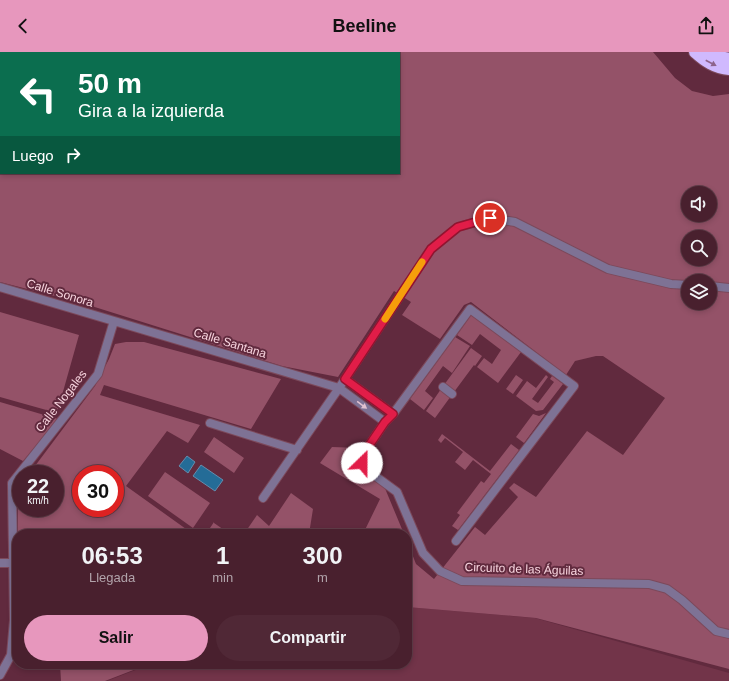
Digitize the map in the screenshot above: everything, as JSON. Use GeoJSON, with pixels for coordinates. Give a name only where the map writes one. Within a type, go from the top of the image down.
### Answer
{"type":"FeatureCollection","features":[{"type":"Feature","properties":{"kind":"highway"},"geometry":{"type":"LineString","coordinates":[[695,52],[702,59],[718,67],[729,69]]}},
{"type":"Feature","properties":{"kind":"highway"},"geometry":{"type":"LineString","coordinates":[[710,52],[720,57],[729,59]]}},
{"type":"Feature","properties":{"kind":"street"},"geometry":{"type":"LineString","coordinates":[[263,498],[339,388],[431,249],[458,227],[490,218],[514,222],[608,269],[671,284],[681,285]]}},
{"type":"Feature","properties":{"kind":"street","name":"Calle Sonora"},"geometry":{"type":"LineString","coordinates":[[0,287],[114,321]]}},
{"type":"Feature","properties":{"kind":"street"},"geometry":{"type":"LineString","coordinates":[[717,287],[729,288]]}},
{"type":"Feature","properties":{"kind":"street"},"geometry":{"type":"LineString","coordinates":[[385,422],[393,414],[470,309],[574,386],[456,541]]}},
{"type":"Feature","properties":{"kind":"street","name":"Calle Santana"},"geometry":{"type":"LineString","coordinates":[[114,321],[339,388],[385,422]]}},
{"type":"Feature","properties":{"kind":"street","name":"Calle Nogales"},"geometry":{"type":"LineString","coordinates":[[13,529],[12,483],[98,374],[114,321]]}},
{"type":"Feature","properties":{"kind":"street"},"geometry":{"type":"LineString","coordinates":[[345,379],[393,414]]}},
{"type":"Feature","properties":{"kind":"street"},"geometry":{"type":"LineString","coordinates":[[443,387],[452,394]]}},
{"type":"Feature","properties":{"kind":"street","name":"Circuito de las Águilas"},"geometry":{"type":"LineString","coordinates":[[385,422],[364,453],[362,463],[367,470],[397,492],[423,553],[440,570],[462,581],[649,584],[667,589],[682,600],[716,631],[729,634]]}},
{"type":"Feature","properties":{"kind":"street"},"geometry":{"type":"LineString","coordinates":[[210,423],[297,450]]}},
{"type":"Feature","properties":{"kind":"street"},"geometry":{"type":"LineString","coordinates":[[0,563],[12,563]]}},
{"type":"Feature","properties":{"kind":"street","name":"Calle Nogales"},"geometry":{"type":"LineString","coordinates":[[0,675],[11,655],[12,643]]}},
{"type":"Feature","properties":{"kind":"shaded area"},"geometry":{"type":"Polygon","coordinates":[[[400,52],[653,52],[675,78],[692,91],[713,96],[729,94],[729,669],[536,618],[412,607],[412,554],[416,564],[434,579],[475,527],[485,535],[518,497],[509,488],[514,483],[536,497],[587,431],[623,455],[665,398],[603,356],[596,356],[575,361],[566,375],[471,302],[464,305],[440,339],[402,315],[411,302],[394,291],[338,377],[282,366],[82,303],[0,282],[0,174],[400,174],[400,52]]]}},
{"type":"Feature","properties":{"kind":"shaded area"},"geometry":{"type":"Polygon","coordinates":[[[0,312],[79,335],[57,413],[0,397],[0,312]]]}},
{"type":"Feature","properties":{"kind":"shaded area"},"geometry":{"type":"Polygon","coordinates":[[[471,315],[521,352],[498,383],[477,367],[484,358],[492,364],[501,350],[480,334],[472,345],[457,335],[471,315]]]}},
{"type":"Feature","properties":{"kind":"shaded area"},"geometry":{"type":"Polygon","coordinates":[[[455,337],[470,346],[452,373],[443,366],[425,391],[433,398],[424,410],[410,399],[455,337]]]}},
{"type":"Feature","properties":{"kind":"shaded area"},"geometry":{"type":"Polygon","coordinates":[[[126,342],[144,342],[281,379],[251,429],[104,385],[100,395],[200,425],[188,443],[167,431],[126,486],[186,529],[18,529],[18,517],[64,517],[64,465],[36,465],[95,386],[115,344],[126,342]]]}},
{"type":"Feature","properties":{"kind":"shaded area"},"geometry":{"type":"Polygon","coordinates":[[[471,348],[482,356],[454,392],[444,385],[471,348]]]}},
{"type":"Feature","properties":{"kind":"shaded area"},"geometry":{"type":"Polygon","coordinates":[[[516,375],[523,380],[513,394],[506,389],[516,375]]]}},
{"type":"Feature","properties":{"kind":"shaded area"},"geometry":{"type":"Polygon","coordinates":[[[546,375],[548,377],[532,399],[538,403],[554,382],[550,379],[552,376],[563,384],[543,410],[536,411],[516,396],[527,381],[536,388],[546,375]]]}},
{"type":"Feature","properties":{"kind":"shaded area"},"geometry":{"type":"Polygon","coordinates":[[[441,389],[451,396],[435,418],[426,411],[441,389]]]}},
{"type":"Feature","properties":{"kind":"shaded area"},"geometry":{"type":"Polygon","coordinates":[[[0,402],[58,419],[23,461],[0,449],[0,402]]]}},
{"type":"Feature","properties":{"kind":"shaded area"},"geometry":{"type":"Polygon","coordinates":[[[546,413],[524,443],[516,437],[533,414],[539,416],[546,413]]]}},
{"type":"Feature","properties":{"kind":"shaded area"},"geometry":{"type":"Polygon","coordinates":[[[442,434],[490,471],[511,444],[519,450],[458,530],[452,526],[460,515],[457,513],[481,481],[484,483],[491,474],[473,460],[465,470],[455,462],[463,452],[445,438],[441,443],[438,440],[442,434]]]}},
{"type":"Feature","properties":{"kind":"shaded area"},"geometry":{"type":"Polygon","coordinates":[[[214,437],[244,458],[234,473],[204,452],[214,437]]]}},
{"type":"Feature","properties":{"kind":"shaded area"},"geometry":{"type":"Polygon","coordinates":[[[332,447],[360,448],[357,454],[358,467],[384,486],[402,529],[365,529],[380,499],[320,463],[332,447]]]}},
{"type":"Feature","properties":{"kind":"shaded area"},"geometry":{"type":"Polygon","coordinates":[[[165,472],[210,503],[193,528],[148,496],[165,472]]]}},
{"type":"Feature","properties":{"kind":"shaded area"},"geometry":{"type":"Polygon","coordinates":[[[291,493],[313,509],[310,529],[247,529],[257,515],[269,526],[291,493]]]}},
{"type":"Feature","properties":{"kind":"shaded area"},"geometry":{"type":"Polygon","coordinates":[[[214,522],[223,529],[209,529],[214,522]]]}},
{"type":"Feature","properties":{"kind":"shaded area"},"geometry":{"type":"Polygon","coordinates":[[[412,607],[535,618],[729,673],[729,681],[107,681],[138,669],[412,669],[412,607]]]}},
{"type":"Feature","properties":{"kind":"shaded area"},"geometry":{"type":"Polygon","coordinates":[[[60,669],[136,669],[105,681],[61,681],[60,669]]]}},
{"type":"Feature","properties":{"kind":"water"},"geometry":{"type":"Polygon","coordinates":[[[187,456],[195,462],[188,473],[179,466],[187,456]]]}},
{"type":"Feature","properties":{"kind":"water"},"geometry":{"type":"Polygon","coordinates":[[[201,465],[223,480],[215,491],[193,476],[201,465]]]}},
{"type":"Feature","properties":{"kind":"slow traffic"},"geometry":{"type":"LineString","coordinates":[[385,319],[422,262]]}},
{"type":"Feature","properties":{"kind":"route"},"geometry":{"type":"LineString","coordinates":[[362,463],[364,453],[385,422],[393,414],[345,379],[431,249],[458,227],[490,218]]}}]}
